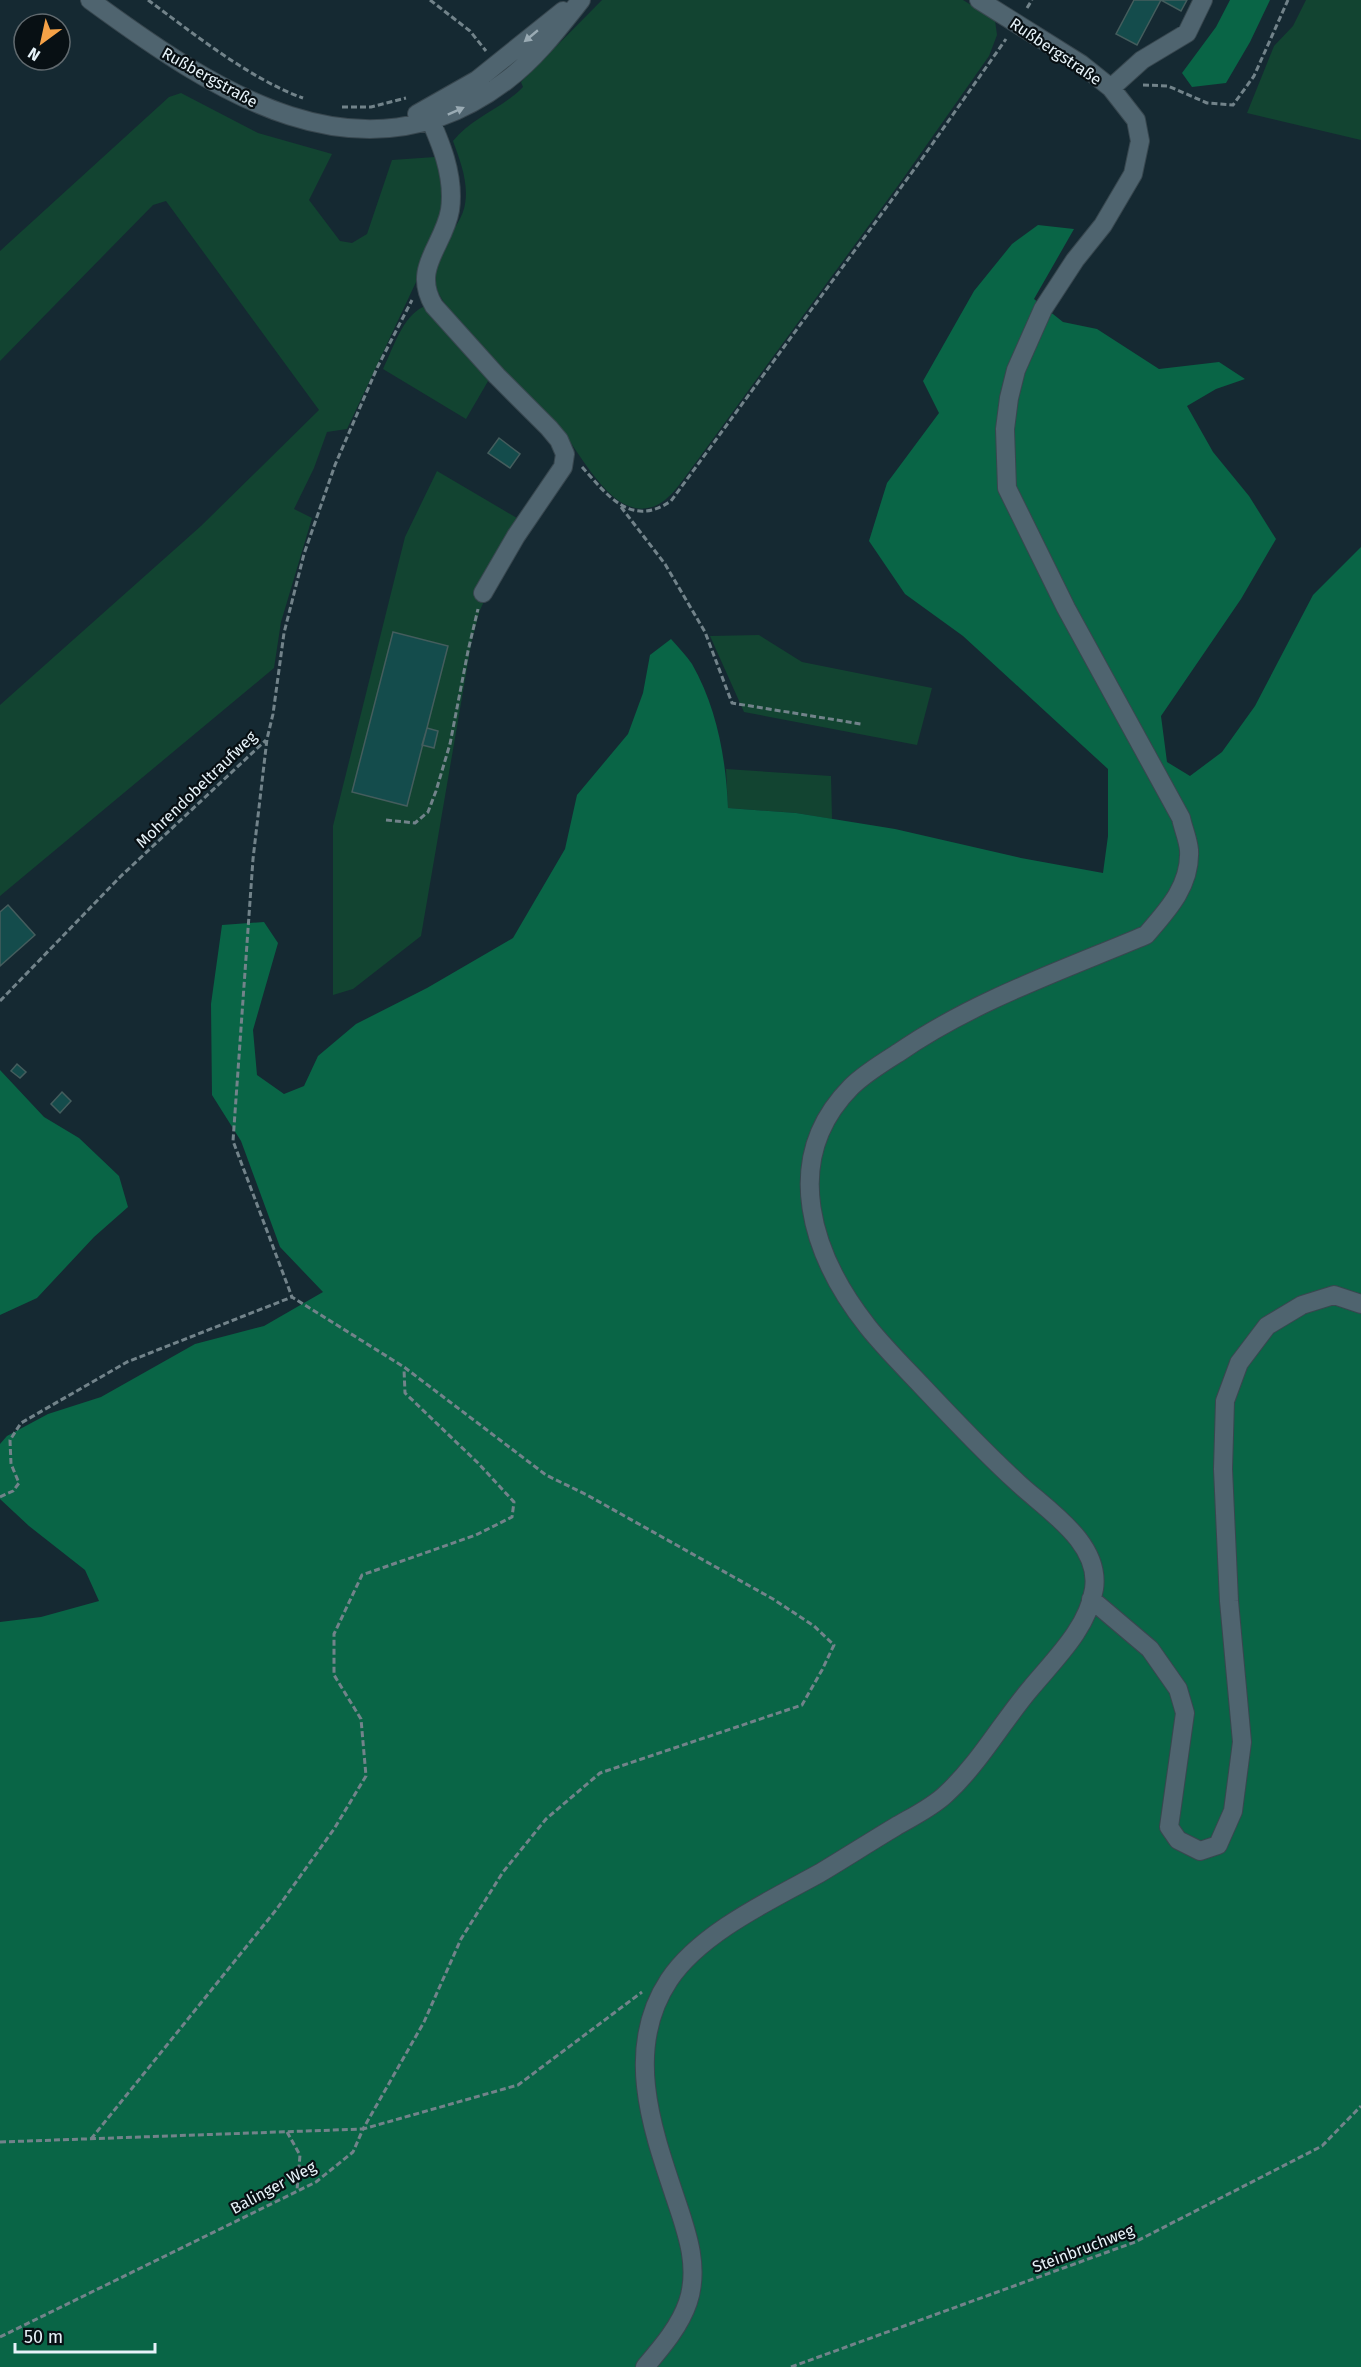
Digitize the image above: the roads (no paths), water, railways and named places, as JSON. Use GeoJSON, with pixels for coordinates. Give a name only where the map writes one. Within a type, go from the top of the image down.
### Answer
{"type":"FeatureCollection","features":[{"type":"Feature","properties":{"kind":"street","name":"Rußbergstraße"},"geometry":{"type":"LineString","coordinates":[[90,0],[183,64],[262,107],[333,127],[379,128],[459,110],[507,80],[544,46],[579,0]]}},
{"type":"Feature","properties":{"kind":"street","name":"Rußbergstraße"},"geometry":{"type":"LineString","coordinates":[[980,0],[1020,17],[1082,64],[1125,102],[1136,120],[1140,141],[1133,174],[1102,225],[1075,260],[1043,309],[1016,370],[1005,429],[1007,488],[1066,608],[1181,818],[1189,850],[1185,882],[1169,909],[1146,935],[936,1027],[853,1084],[828,1113],[817,1136],[810,1164],[808,1192],[825,1253],[843,1292],[869,1328],[938,1404],[998,1464],[1076,1535],[1093,1562],[1095,1588],[1091,1599]]}},
{"type":"Feature","properties":{"kind":"street"},"geometry":{"type":"LineString","coordinates":[[1111,88],[1142,60],[1187,33],[1203,0]]}},
{"type":"Feature","properties":{"kind":"street"},"geometry":{"type":"LineString","coordinates":[[429,115],[445,158],[451,194],[450,211],[428,264],[425,278],[428,296],[434,306],[497,376],[549,428],[559,440],[565,454],[563,467],[516,536],[483,593]]}},
{"type":"Feature","properties":{"kind":"street"},"geometry":{"type":"LineString","coordinates":[[645,2367],[669,2339],[688,2302],[694,2273],[688,2237],[657,2143],[643,2059],[651,2013],[670,1978],[691,1954],[741,1916],[825,1869],[944,1796],[975,1762],[1021,1700],[1071,1640],[1088,1611],[1091,1599],[1150,1649],[1178,1689],[1185,1713],[1169,1827],[1178,1840],[1200,1851],[1218,1845],[1233,1810],[1242,1742],[1229,1601],[1222,1469],[1225,1401],[1239,1363],[1266,1326],[1302,1305],[1334,1295],[1361,1304]]}}]}
